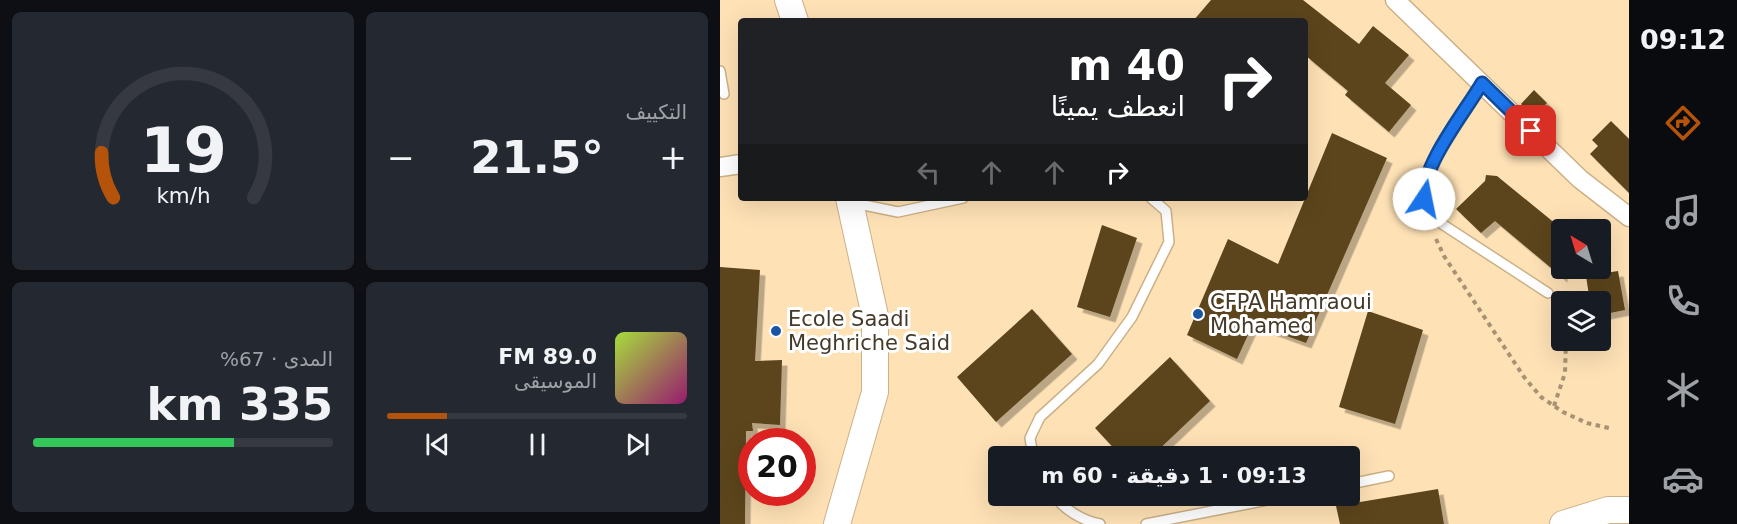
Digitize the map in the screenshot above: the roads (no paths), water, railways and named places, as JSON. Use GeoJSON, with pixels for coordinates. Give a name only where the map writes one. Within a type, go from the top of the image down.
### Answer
{"type":"FeatureCollection","features":[{"type":"Feature","properties":{"kind":"main road"},"geometry":{"type":"LineString","coordinates":[[788,0],[794,18]]}},
{"type":"Feature","properties":{"kind":"main road"},"geometry":{"type":"LineString","coordinates":[[837,524],[876,392],[875,316],[849,201]]}},
{"type":"Feature","properties":{"kind":"main road"},"geometry":{"type":"LineString","coordinates":[[1564,523],[1608,510],[1629,510]]}},
{"type":"Feature","properties":{"kind":"street"},"geometry":{"type":"LineString","coordinates":[[1395,0],[1580,179],[1629,217]]}},
{"type":"Feature","properties":{"kind":"street"},"geometry":{"type":"LineString","coordinates":[[720,167],[738,164]]}},
{"type":"Feature","properties":{"kind":"lane"},"geometry":{"type":"LineString","coordinates":[[720,71],[724,94]]}},
{"type":"Feature","properties":{"kind":"lane"},"geometry":{"type":"LineString","coordinates":[[1482,83],[1426,178],[1424,199],[1434,218],[1548,293]]}},
{"type":"Feature","properties":{"kind":"lane"},"geometry":{"type":"LineString","coordinates":[[853,201],[898,212],[949,201]]}},
{"type":"Feature","properties":{"kind":"lane"},"geometry":{"type":"LineString","coordinates":[[1031,446],[1030,438],[1040,417],[1098,364],[1132,317],[1170,242],[1166,211],[1154,201]]}},
{"type":"Feature","properties":{"kind":"lane"},"geometry":{"type":"LineString","coordinates":[[1360,482],[1389,476]]}},
{"type":"Feature","properties":{"kind":"lane"},"geometry":{"type":"LineString","coordinates":[[1064,506],[1089,522],[1100,524]]}},
{"type":"Feature","properties":{"kind":"lane"},"geometry":{"type":"LineString","coordinates":[[1146,524],[1237,506]]}},
{"type":"Feature","properties":{"kind":"place","name":"CFPA Hamraoui Mohamed"},"geometry":{"type":"Point","coordinates":[1198,314]}},
{"type":"Feature","properties":{"kind":"place","name":"Ecole Saadi Meghriche Said"},"geometry":{"type":"Point","coordinates":[776,331]}}]}
